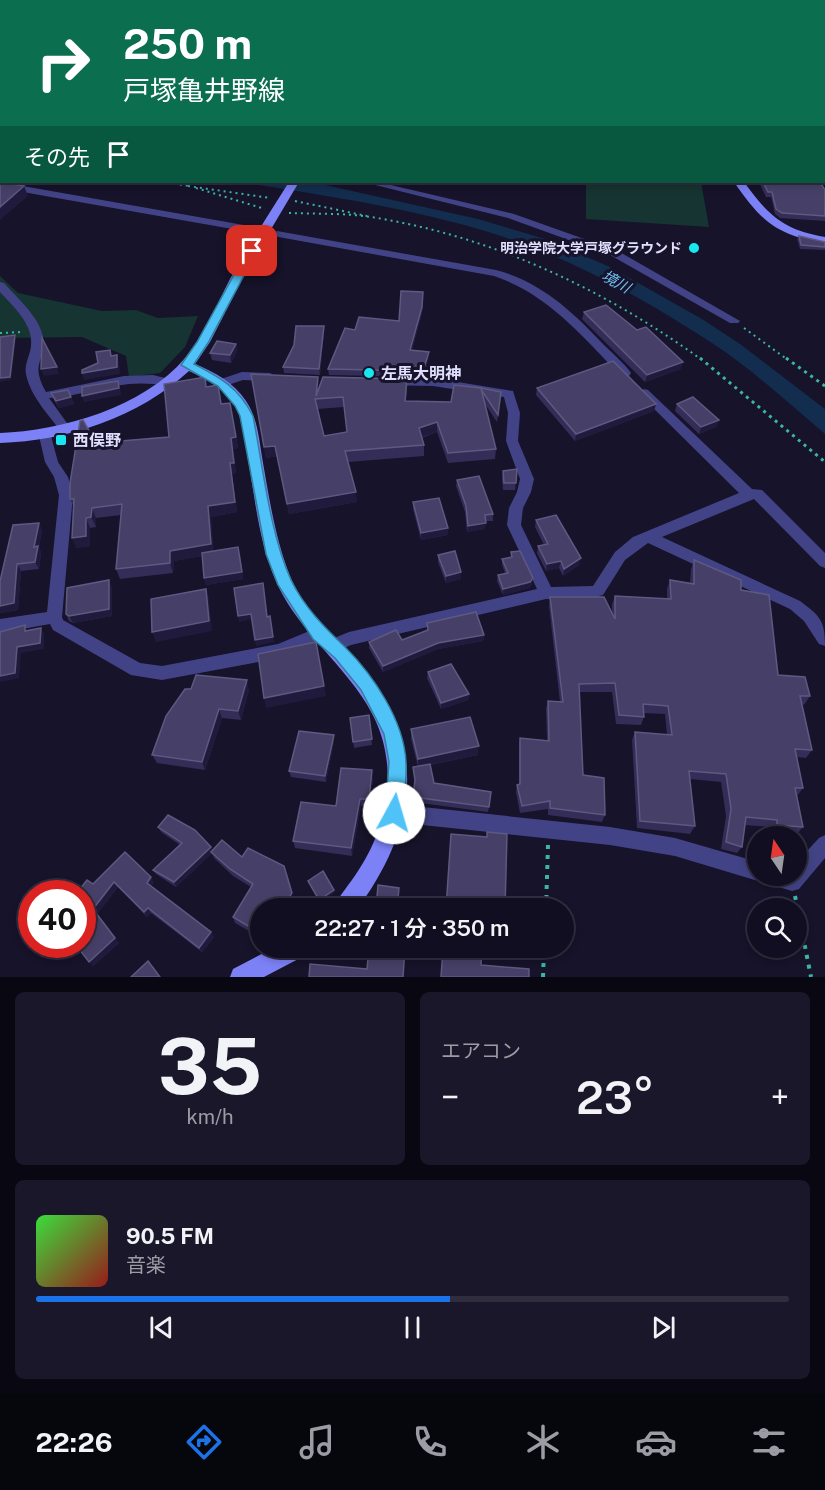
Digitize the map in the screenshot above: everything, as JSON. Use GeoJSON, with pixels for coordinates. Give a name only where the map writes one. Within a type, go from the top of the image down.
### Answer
{"type":"FeatureCollection","features":[{"type":"Feature","properties":{"kind":"street"},"geometry":{"type":"LineString","coordinates":[[0,438],[45,436],[110,413],[165,382],[187,365],[202,343],[241,268],[293,183]]}},
{"type":"Feature","properties":{"kind":"street"},"geometry":{"type":"LineString","coordinates":[[372,183],[511,216],[614,253],[734,321]]}},
{"type":"Feature","properties":{"kind":"street"},"geometry":{"type":"LineString","coordinates":[[739,183],[759,210],[775,226],[798,235],[825,240]]}},
{"type":"Feature","properties":{"kind":"street"},"geometry":{"type":"LineString","coordinates":[[0,185],[255,230]]}},
{"type":"Feature","properties":{"kind":"street"},"geometry":{"type":"LineString","coordinates":[[277,234],[496,273],[535,288],[551,299],[749,494]]}},
{"type":"Feature","properties":{"kind":"street"},"geometry":{"type":"LineString","coordinates":[[0,285],[36,330],[38,346],[32,361],[32,373],[43,396],[66,430]]}},
{"type":"Feature","properties":{"kind":"street"},"geometry":{"type":"LineString","coordinates":[[187,365],[222,383],[240,404],[249,425],[277,566],[294,600],[319,634],[333,646],[367,685],[392,733],[397,762],[394,813],[386,843],[375,866],[353,898]]}},
{"type":"Feature","properties":{"kind":"street"},"geometry":{"type":"LineString","coordinates":[[222,383],[242,376],[285,378]]}},
{"type":"Feature","properties":{"kind":"street"},"geometry":{"type":"LineString","coordinates":[[43,396],[121,381],[155,378],[165,382]]}},
{"type":"Feature","properties":{"kind":"street"},"geometry":{"type":"LineString","coordinates":[[374,383],[432,382],[509,394],[513,413],[512,441],[526,479],[524,492],[516,508],[514,525],[546,593]]}},
{"type":"Feature","properties":{"kind":"street"},"geometry":{"type":"LineString","coordinates":[[45,436],[52,462],[61,477],[66,495],[54,617],[58,625],[137,670],[149,673],[162,673],[280,651],[319,634]]}},
{"type":"Feature","properties":{"kind":"street"},"geometry":{"type":"LineString","coordinates":[[333,646],[349,639],[546,593],[587,594],[598,591],[620,556],[649,537],[749,494],[757,494],[825,562]]}},
{"type":"Feature","properties":{"kind":"street"},"geometry":{"type":"LineString","coordinates":[[649,537],[795,605],[818,627],[825,639]]}},
{"type":"Feature","properties":{"kind":"street"},"geometry":{"type":"LineString","coordinates":[[0,626],[54,617]]}},
{"type":"Feature","properties":{"kind":"street"},"geometry":{"type":"LineString","coordinates":[[394,813],[548,828],[675,847],[747,869]]}},
{"type":"Feature","properties":{"kind":"street"},"geometry":{"type":"LineString","coordinates":[[807,865],[825,844]]}},
{"type":"Feature","properties":{"kind":"street"},"geometry":{"type":"LineString","coordinates":[[241,977],[277,958]]}},
{"type":"Feature","properties":{"kind":"path"},"geometry":{"type":"LineString","coordinates":[[168,183],[284,199],[378,219]]}},
{"type":"Feature","properties":{"kind":"path"},"geometry":{"type":"LineString","coordinates":[[188,186],[267,210]]}},
{"type":"Feature","properties":{"kind":"path"},"geometry":{"type":"LineString","coordinates":[[734,321],[825,386]]}},
{"type":"Feature","properties":{"kind":"path"},"geometry":{"type":"LineString","coordinates":[[0,333],[11,332]]}},
{"type":"Feature","properties":{"kind":"path"},"geometry":{"type":"LineString","coordinates":[[546,898],[548,828]]}},
{"type":"Feature","properties":{"kind":"path"},"geometry":{"type":"LineString","coordinates":[[793,886],[811,977]]}},
{"type":"Feature","properties":{"kind":"path"},"geometry":{"type":"LineString","coordinates":[[543,977],[544,958]]}},
{"type":"Feature","properties":{"kind":"green space"},"geometry":{"type":"Polygon","coordinates":[[[586,183],[701,183],[709,227],[586,219],[586,183]]]}},
{"type":"Feature","properties":{"kind":"green space"},"geometry":{"type":"Polygon","coordinates":[[[0,276],[18,293],[102,311],[136,310],[158,318],[198,316],[185,347],[160,373],[129,377],[126,356],[82,337],[0,338],[0,276]]]}},
{"type":"Feature","properties":{"kind":"water","name":"境川"},"geometry":{"type":"Polygon","coordinates":[[[246,183],[316,183],[478,219],[545,239],[610,267],[702,319],[740,344],[825,409],[825,434],[727,353],[673,318],[591,273],[513,240],[475,228],[357,201],[246,183]]]}},
{"type":"Feature","properties":{"kind":"building"},"geometry":{"type":"Polygon","coordinates":[[[0,183],[24,186],[0,207],[0,183]]]}},
{"type":"Feature","properties":{"kind":"building"},"geometry":{"type":"Polygon","coordinates":[[[764,183],[821,183],[825,190],[825,216],[782,213],[776,209],[772,192],[768,192],[764,183]]]}},
{"type":"Feature","properties":{"kind":"building"},"geometry":{"type":"Polygon","coordinates":[[[799,236],[825,242],[825,247],[801,245],[799,236]]]}},
{"type":"Feature","properties":{"kind":"building"},"geometry":{"type":"Polygon","coordinates":[[[401,291],[423,292],[422,307],[410,350],[429,352],[423,371],[328,369],[345,328],[355,330],[359,317],[399,321],[401,291]]]}},
{"type":"Feature","properties":{"kind":"building"},"geometry":{"type":"Polygon","coordinates":[[[606,305],[637,330],[646,327],[683,362],[647,375],[584,312],[606,305]]]}},
{"type":"Feature","properties":{"kind":"building"},"geometry":{"type":"Polygon","coordinates":[[[296,326],[324,326],[319,369],[283,367],[294,345],[296,326]]]}},
{"type":"Feature","properties":{"kind":"building"},"geometry":{"type":"Polygon","coordinates":[[[15,335],[10,377],[0,378],[0,337],[15,335]]]}},
{"type":"Feature","properties":{"kind":"building"},"geometry":{"type":"Polygon","coordinates":[[[42,338],[57,367],[41,369],[42,338]]]}},
{"type":"Feature","properties":{"kind":"building"},"geometry":{"type":"Polygon","coordinates":[[[217,341],[236,344],[230,355],[210,353],[217,341]]]}},
{"type":"Feature","properties":{"kind":"building"},"geometry":{"type":"Polygon","coordinates":[[[110,350],[111,356],[117,355],[117,367],[82,373],[82,370],[98,363],[96,352],[110,350]]]}},
{"type":"Feature","properties":{"kind":"building"},"geometry":{"type":"Polygon","coordinates":[[[613,361],[656,404],[576,434],[537,388],[613,361]]]}},
{"type":"Feature","properties":{"kind":"building"},"geometry":{"type":"Polygon","coordinates":[[[251,374],[318,377],[316,396],[323,377],[407,379],[405,401],[451,402],[454,385],[481,388],[496,449],[448,453],[437,422],[419,428],[424,445],[345,451],[356,492],[287,504],[275,446],[264,447],[251,374]],[[343,397],[315,399],[324,436],[347,432],[343,397]]]}},
{"type":"Feature","properties":{"kind":"building"},"geometry":{"type":"Polygon","coordinates":[[[205,377],[206,387],[218,385],[221,404],[230,403],[236,437],[231,438],[234,463],[230,463],[235,502],[208,506],[211,544],[170,551],[170,563],[116,569],[122,504],[92,508],[91,517],[86,518],[86,536],[72,538],[74,499],[70,499],[70,483],[80,421],[83,420],[96,443],[169,437],[164,384],[205,377]]]}},
{"type":"Feature","properties":{"kind":"building"},"geometry":{"type":"Polygon","coordinates":[[[118,381],[119,388],[82,396],[82,387],[118,381]]]}},
{"type":"Feature","properties":{"kind":"building"},"geometry":{"type":"Polygon","coordinates":[[[481,388],[501,392],[498,415],[482,391],[481,388]]]}},
{"type":"Feature","properties":{"kind":"building"},"geometry":{"type":"Polygon","coordinates":[[[68,390],[71,397],[56,401],[51,393],[68,390]]]}},
{"type":"Feature","properties":{"kind":"building"},"geometry":{"type":"Polygon","coordinates":[[[693,397],[719,420],[701,427],[677,404],[693,397]]]}},
{"type":"Feature","properties":{"kind":"building"},"geometry":{"type":"Polygon","coordinates":[[[517,469],[516,483],[504,483],[503,471],[517,469]]]}},
{"type":"Feature","properties":{"kind":"building"},"geometry":{"type":"Polygon","coordinates":[[[479,476],[493,514],[485,515],[486,523],[468,526],[466,506],[457,480],[479,476]]]}},
{"type":"Feature","properties":{"kind":"building"},"geometry":{"type":"Polygon","coordinates":[[[439,498],[448,528],[421,533],[413,502],[439,498]]]}},
{"type":"Feature","properties":{"kind":"building"},"geometry":{"type":"Polygon","coordinates":[[[556,515],[581,558],[564,569],[561,561],[547,564],[538,546],[548,544],[536,520],[556,515]]]}},
{"type":"Feature","properties":{"kind":"building"},"geometry":{"type":"Polygon","coordinates":[[[39,523],[34,547],[38,546],[35,562],[17,564],[14,603],[0,606],[0,581],[13,525],[39,523]]]}},
{"type":"Feature","properties":{"kind":"building"},"geometry":{"type":"Polygon","coordinates":[[[238,547],[242,572],[204,578],[202,553],[238,547]]]}},
{"type":"Feature","properties":{"kind":"building"},"geometry":{"type":"Polygon","coordinates":[[[455,551],[461,572],[446,576],[438,555],[455,551]]]}},
{"type":"Feature","properties":{"kind":"building"},"geometry":{"type":"Polygon","coordinates":[[[520,551],[533,578],[530,582],[503,589],[498,575],[508,573],[502,559],[512,557],[511,552],[520,551]]]}},
{"type":"Feature","properties":{"kind":"building"},"geometry":{"type":"Polygon","coordinates":[[[694,560],[741,580],[741,590],[769,595],[778,675],[805,677],[810,696],[800,696],[812,750],[795,749],[803,788],[795,788],[803,826],[777,825],[777,820],[746,817],[742,847],[726,842],[731,809],[726,774],[689,771],[695,826],[640,821],[635,732],[672,735],[668,706],[643,704],[644,717],[619,715],[615,683],[579,684],[583,775],[604,778],[605,815],[550,808],[550,801],[522,806],[517,785],[520,784],[520,738],[549,741],[548,701],[563,702],[550,597],[604,597],[615,619],[615,596],[671,599],[670,580],[694,584],[694,560]]]}},
{"type":"Feature","properties":{"kind":"building"},"geometry":{"type":"Polygon","coordinates":[[[109,580],[109,609],[69,616],[66,614],[67,588],[109,580]]]}},
{"type":"Feature","properties":{"kind":"building"},"geometry":{"type":"Polygon","coordinates":[[[263,583],[267,617],[270,616],[273,637],[255,640],[251,614],[238,616],[234,588],[263,583]]]}},
{"type":"Feature","properties":{"kind":"building"},"geometry":{"type":"Polygon","coordinates":[[[206,589],[209,621],[152,632],[151,599],[206,589]]]}},
{"type":"Feature","properties":{"kind":"building"},"geometry":{"type":"Polygon","coordinates":[[[476,612],[484,635],[438,643],[383,666],[369,642],[396,630],[402,640],[428,630],[427,623],[476,612]]]}},
{"type":"Feature","properties":{"kind":"building"},"geometry":{"type":"Polygon","coordinates":[[[25,625],[25,631],[41,628],[40,643],[17,647],[15,673],[0,676],[0,632],[25,625]]]}},
{"type":"Feature","properties":{"kind":"building"},"geometry":{"type":"Polygon","coordinates":[[[316,642],[324,686],[264,698],[258,654],[316,642]]]}},
{"type":"Feature","properties":{"kind":"building"},"geometry":{"type":"Polygon","coordinates":[[[451,664],[469,694],[441,703],[428,672],[451,664]]]}},
{"type":"Feature","properties":{"kind":"building"},"geometry":{"type":"Polygon","coordinates":[[[196,675],[247,680],[238,711],[219,709],[202,762],[152,755],[166,716],[185,689],[191,689],[196,675]]]}},
{"type":"Feature","properties":{"kind":"building"},"geometry":{"type":"Polygon","coordinates":[[[369,715],[372,739],[353,742],[350,718],[369,715]]]}},
{"type":"Feature","properties":{"kind":"building"},"geometry":{"type":"Polygon","coordinates":[[[470,717],[479,746],[418,759],[411,729],[470,717]]]}},
{"type":"Feature","properties":{"kind":"building"},"geometry":{"type":"Polygon","coordinates":[[[299,731],[334,735],[325,776],[289,771],[299,731]]]}},
{"type":"Feature","properties":{"kind":"building"},"geometry":{"type":"Polygon","coordinates":[[[430,764],[434,783],[491,792],[489,807],[413,797],[415,780],[413,767],[430,764]]]}},
{"type":"Feature","properties":{"kind":"building"},"geometry":{"type":"Polygon","coordinates":[[[341,768],[372,770],[369,799],[360,799],[351,848],[293,841],[301,802],[336,806],[341,768]]]}},
{"type":"Feature","properties":{"kind":"building"},"geometry":{"type":"Polygon","coordinates":[[[168,815],[195,830],[211,847],[174,882],[153,870],[182,843],[158,827],[168,815]]]}},
{"type":"Feature","properties":{"kind":"building"},"geometry":{"type":"Polygon","coordinates":[[[487,832],[507,834],[505,898],[447,898],[451,834],[487,837],[487,832]]]}},
{"type":"Feature","properties":{"kind":"building"},"geometry":{"type":"Polygon","coordinates":[[[222,840],[242,857],[248,848],[284,866],[292,893],[289,898],[250,898],[250,927],[233,917],[253,884],[230,869],[211,852],[222,840]]]}},
{"type":"Feature","properties":{"kind":"building"},"geometry":{"type":"Polygon","coordinates":[[[125,852],[151,877],[147,883],[211,932],[199,948],[148,908],[144,912],[114,882],[96,905],[96,881],[125,852]]]}},
{"type":"Feature","properties":{"kind":"building"},"geometry":{"type":"Polygon","coordinates":[[[323,871],[334,890],[322,898],[318,898],[308,881],[323,871]]]}},
{"type":"Feature","properties":{"kind":"building"},"geometry":{"type":"Polygon","coordinates":[[[378,885],[399,888],[398,898],[377,898],[378,885]]]}},
{"type":"Feature","properties":{"kind":"building"},"geometry":{"type":"Polygon","coordinates":[[[96,913],[115,938],[96,956],[96,913]]]}},
{"type":"Feature","properties":{"kind":"building"},"geometry":{"type":"Polygon","coordinates":[[[368,958],[404,958],[403,977],[309,977],[310,964],[367,969],[368,958]]]}},
{"type":"Feature","properties":{"kind":"building"},"geometry":{"type":"Polygon","coordinates":[[[442,958],[481,958],[481,965],[529,969],[529,977],[441,977],[442,958]]]}},
{"type":"Feature","properties":{"kind":"building"},"geometry":{"type":"Polygon","coordinates":[[[148,961],[160,977],[131,977],[148,961]]]}},
{"type":"Feature","properties":{"kind":"place","name":"明治学院大学戸塚グラウンド"},"geometry":{"type":"Point","coordinates":[694,248]}},
{"type":"Feature","properties":{"kind":"place","name":"左馬大明神"},"geometry":{"type":"Point","coordinates":[369,373]}},
{"type":"Feature","properties":{"kind":"place","name":"西俣野"},"geometry":{"type":"Point","coordinates":[61,440]}},
{"type":"Feature","properties":{"kind":"route"},"geometry":{"type":"LineString","coordinates":[[252,251],[241,268],[224,305],[187,365],[222,383],[240,404],[249,425],[277,566],[294,600],[319,634],[340,653],[367,685],[385,716],[392,733],[397,762],[394,813]]}}]}
